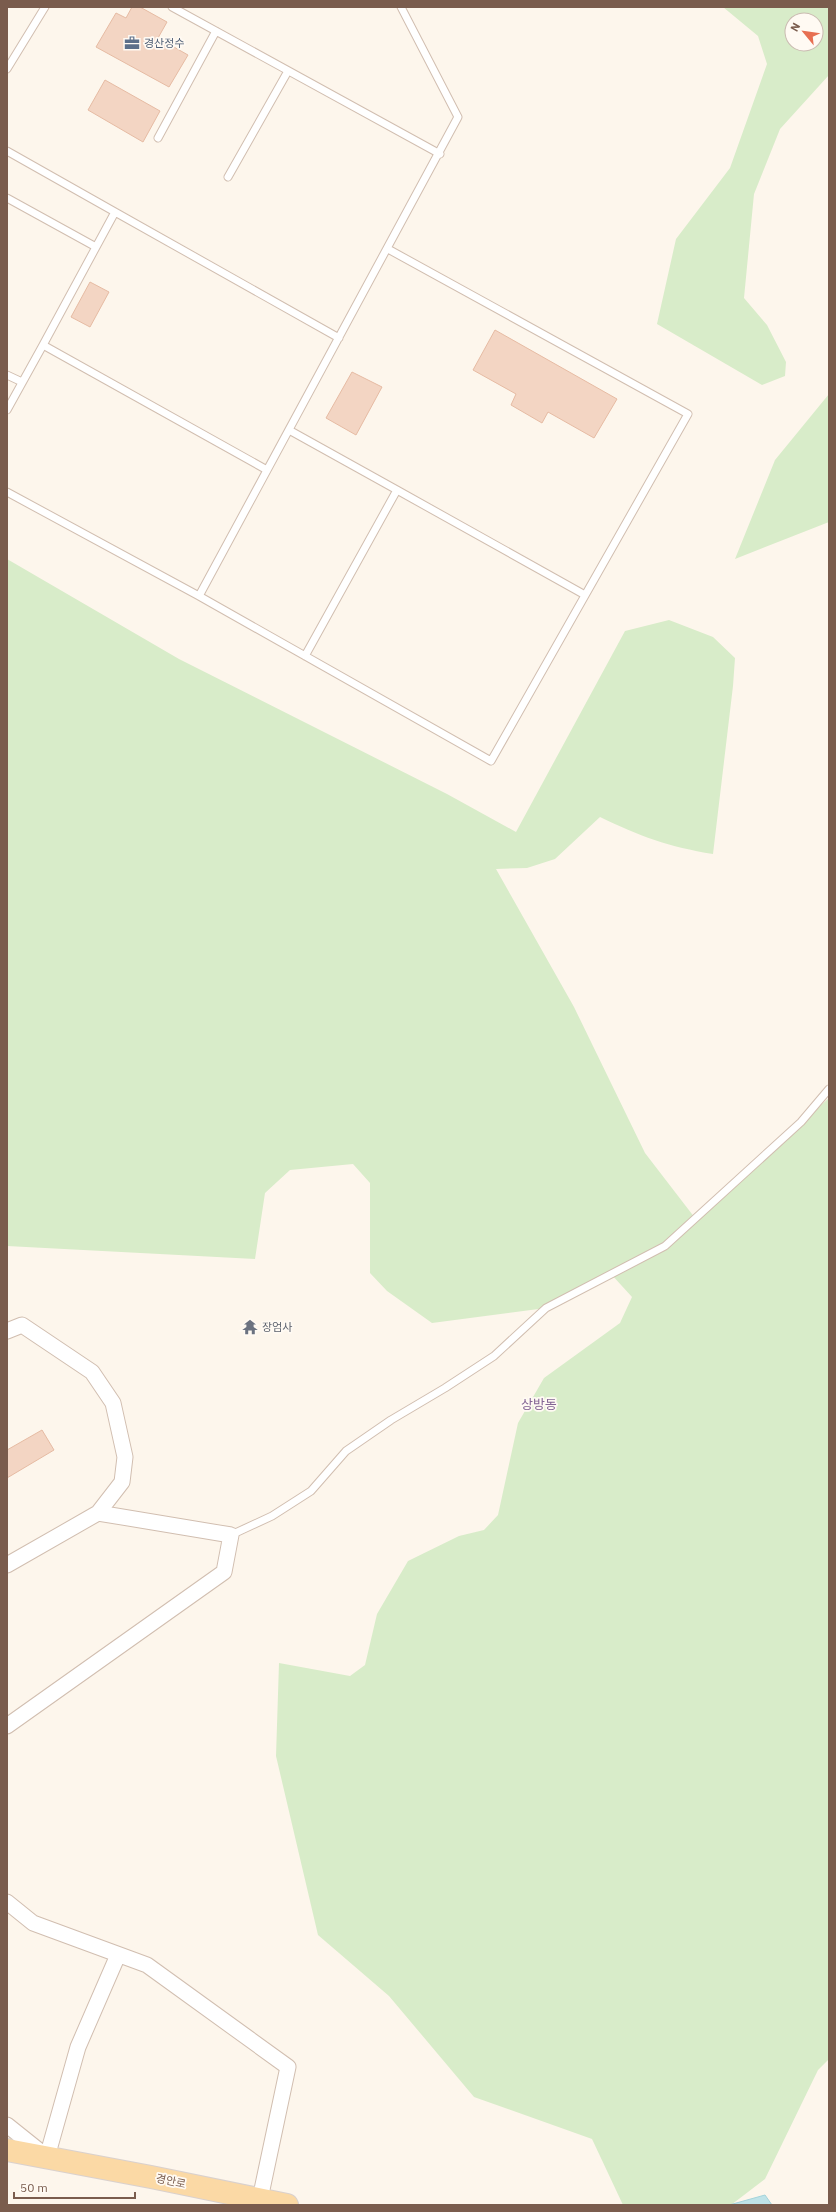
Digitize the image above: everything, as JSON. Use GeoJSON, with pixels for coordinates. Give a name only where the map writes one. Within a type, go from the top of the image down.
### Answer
{"type":"FeatureCollection","features":[{"type":"Feature","properties":{"kind":"main road","name":"경안로"},"geometry":{"type":"LineString","coordinates":[[7,2150],[286,2205]]}},
{"type":"Feature","properties":{"kind":"street"},"geometry":{"type":"LineString","coordinates":[[7,1330],[22,1325],[92,1372],[113,1403],[125,1457],[122,1482],[98,1513],[7,1565]]}},
{"type":"Feature","properties":{"kind":"street"},"geometry":{"type":"LineString","coordinates":[[7,1726],[224,1572],[231,1535],[98,1513]]}},
{"type":"Feature","properties":{"kind":"street"},"geometry":{"type":"LineString","coordinates":[[7,1902],[33,1923],[118,1956],[147,1965],[288,2067],[260,2199]]}},
{"type":"Feature","properties":{"kind":"street"},"geometry":{"type":"LineString","coordinates":[[7,2125],[47,2157],[78,2047],[118,1956]]}},
{"type":"Feature","properties":{"kind":"lane"},"geometry":{"type":"LineString","coordinates":[[7,69],[45,7]]}},
{"type":"Feature","properties":{"kind":"lane"},"geometry":{"type":"LineString","coordinates":[[172,7],[440,154]]}},
{"type":"Feature","properties":{"kind":"lane"},"geometry":{"type":"LineString","coordinates":[[199,596],[440,154],[458,117],[401,7]]}},
{"type":"Feature","properties":{"kind":"lane"},"geometry":{"type":"LineString","coordinates":[[158,138],[216,32]]}},
{"type":"Feature","properties":{"kind":"lane"},"geometry":{"type":"LineString","coordinates":[[228,177],[288,71]]}},
{"type":"Feature","properties":{"kind":"lane"},"geometry":{"type":"LineString","coordinates":[[7,151],[339,338]]}},
{"type":"Feature","properties":{"kind":"lane"},"geometry":{"type":"LineString","coordinates":[[7,198],[96,247]]}},
{"type":"Feature","properties":{"kind":"lane"},"geometry":{"type":"LineString","coordinates":[[7,410],[115,212]]}},
{"type":"Feature","properties":{"kind":"lane"},"geometry":{"type":"LineString","coordinates":[[7,492],[199,596],[491,761],[688,414],[388,249]]}},
{"type":"Feature","properties":{"kind":"lane"},"geometry":{"type":"LineString","coordinates":[[42,345],[267,470]]}},
{"type":"Feature","properties":{"kind":"lane"},"geometry":{"type":"LineString","coordinates":[[7,375],[22,382]]}},
{"type":"Feature","properties":{"kind":"lane"},"geometry":{"type":"LineString","coordinates":[[289,430],[585,595]]}},
{"type":"Feature","properties":{"kind":"lane"},"geometry":{"type":"LineString","coordinates":[[306,656],[397,490]]}},
{"type":"Feature","properties":{"kind":"lane"},"geometry":{"type":"LineString","coordinates":[[231,1535],[272,1516],[311,1491],[346,1451],[391,1420],[445,1388],[494,1356],[546,1308],[665,1246],[801,1122],[829,1089]]}},
{"type":"Feature","properties":{"kind":"green space"},"geometry":{"type":"Polygon","coordinates":[[[723,7],[829,7],[829,75],[780,129],[754,194],[744,298],[767,325],[786,362],[785,376],[762,385],[657,324],[676,239],[730,168],[767,64],[758,36],[723,7]]]}},
{"type":"Feature","properties":{"kind":"green space"},"geometry":{"type":"Polygon","coordinates":[[[829,394],[829,522],[735,559],[775,460],[829,394]]]}},
{"type":"Feature","properties":{"kind":"green space"},"geometry":{"type":"Polygon","coordinates":[[[7,559],[179,659],[447,794],[516,832],[625,631],[669,620],[713,637],[735,658],[713,854],[682,848],[655,840],[600,817],[555,859],[527,868],[496,869],[574,1007],[645,1153],[695,1218],[829,1098],[829,2059],[818,2070],[765,2179],[731,2205],[623,2205],[592,2139],[474,2097],[389,1996],[318,1935],[276,1756],[279,1663],[350,1676],[365,1665],[377,1614],[408,1561],[459,1536],[484,1530],[498,1515],[518,1423],[544,1378],[620,1323],[632,1297],[611,1274],[546,1308],[432,1323],[387,1291],[370,1273],[370,1183],[353,1164],[290,1170],[265,1193],[255,1259],[7,1246],[7,559]]]}},
{"type":"Feature","properties":{"kind":"water"},"geometry":{"type":"Polygon","coordinates":[[[765,2195],[772,2205],[729,2205],[765,2195]]]}},
{"type":"Feature","properties":{"kind":"building","name":"경산정수"},"geometry":{"type":"Polygon","coordinates":[[[132,7],[140,7],[167,22],[158,38],[188,55],[169,87],[96,47],[116,13],[126,18],[132,7]]]}},
{"type":"Feature","properties":{"kind":"building"},"geometry":{"type":"Polygon","coordinates":[[[105,80],[160,111],[143,142],[88,110],[105,80]]]}},
{"type":"Feature","properties":{"kind":"building"},"geometry":{"type":"Polygon","coordinates":[[[90,282],[109,292],[90,327],[71,317],[90,282]]]}},
{"type":"Feature","properties":{"kind":"building"},"geometry":{"type":"Polygon","coordinates":[[[495,330],[617,399],[594,438],[548,412],[542,423],[511,405],[516,394],[473,370],[495,330]]]}},
{"type":"Feature","properties":{"kind":"building"},"geometry":{"type":"Polygon","coordinates":[[[352,372],[382,387],[356,435],[326,418],[352,372]]]}},
{"type":"Feature","properties":{"kind":"building"},"geometry":{"type":"Polygon","coordinates":[[[42,1430],[54,1450],[7,1478],[7,1450],[42,1430]]]}},
{"type":"Feature","properties":{"kind":"place","name":"경산정수"},"geometry":{"type":"Point","coordinates":[132,43]}},
{"type":"Feature","properties":{"kind":"place","name":"장엄사"},"geometry":{"type":"Point","coordinates":[250,1327]}},
{"type":"Feature","properties":{"kind":"district","name":"상방동"},"geometry":{"type":"Point","coordinates":[539,1404]}}]}
